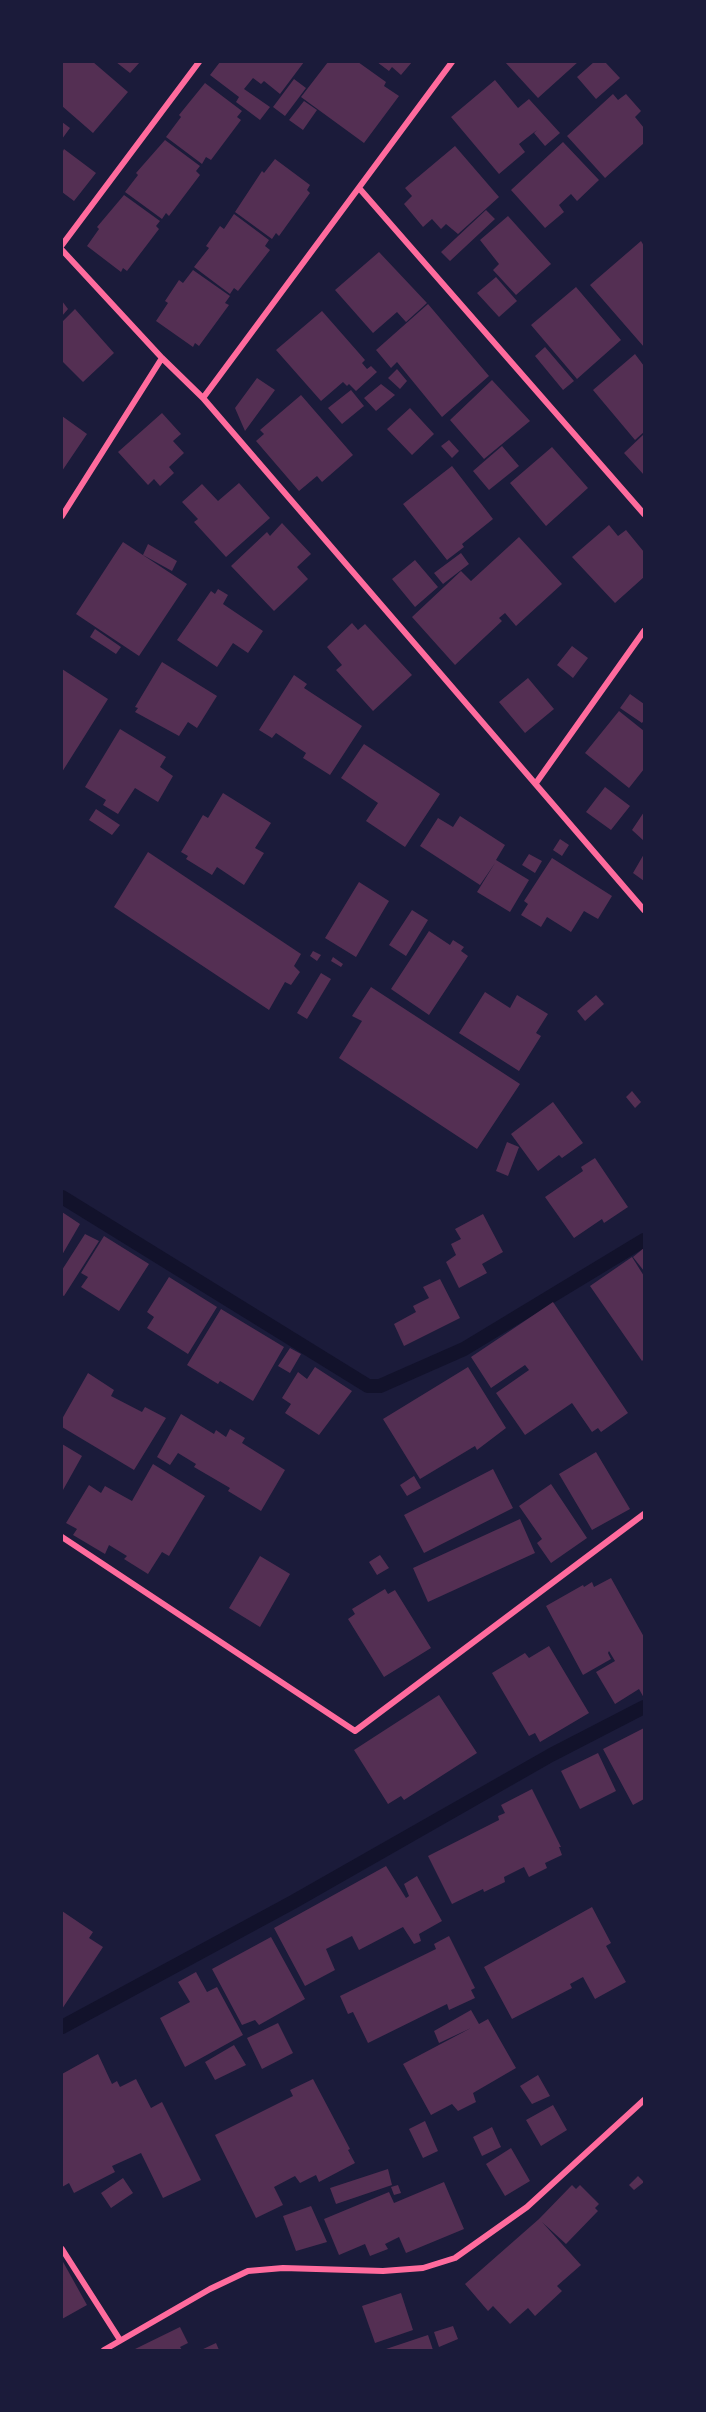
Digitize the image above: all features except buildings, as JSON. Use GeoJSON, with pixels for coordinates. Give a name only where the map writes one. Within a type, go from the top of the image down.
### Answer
{"type":"FeatureCollection","features":[{"type":"Feature","properties":{"kind":"street"},"geometry":{"type":"LineString","coordinates":[[62,245],[199,62]]}},
{"type":"Feature","properties":{"kind":"street"},"geometry":{"type":"LineString","coordinates":[[203,398],[452,62]]}},
{"type":"Feature","properties":{"kind":"street"},"geometry":{"type":"LineString","coordinates":[[360,188],[645,514]]}},
{"type":"Feature","properties":{"kind":"street"},"geometry":{"type":"LineString","coordinates":[[62,250],[162,358],[203,398],[645,910]]}},
{"type":"Feature","properties":{"kind":"street"},"geometry":{"type":"LineString","coordinates":[[62,516],[162,358]]}},
{"type":"Feature","properties":{"kind":"street"},"geometry":{"type":"LineString","coordinates":[[536,783],[645,631]]}},
{"type":"Feature","properties":{"kind":"street"},"geometry":{"type":"LineString","coordinates":[[62,1537],[355,1731],[645,1514]]}},
{"type":"Feature","properties":{"kind":"street"},"geometry":{"type":"LineString","coordinates":[[104,2350],[210,2289],[248,2271],[283,2268],[383,2271],[423,2268],[455,2258],[527,2207],[645,2100]]}},
{"type":"Feature","properties":{"kind":"street"},"geometry":{"type":"LineString","coordinates":[[62,2249],[120,2340]]}},
{"type":"Feature","properties":{"kind":"waterway"},"geometry":{"type":"LineString","coordinates":[[62,1197],[368,1386],[380,1386],[464,1349],[644,1240]]}},
{"type":"Feature","properties":{"kind":"waterway"},"geometry":{"type":"LineString","coordinates":[[62,2027],[293,1902],[551,1755],[644,1707]]}}]}
